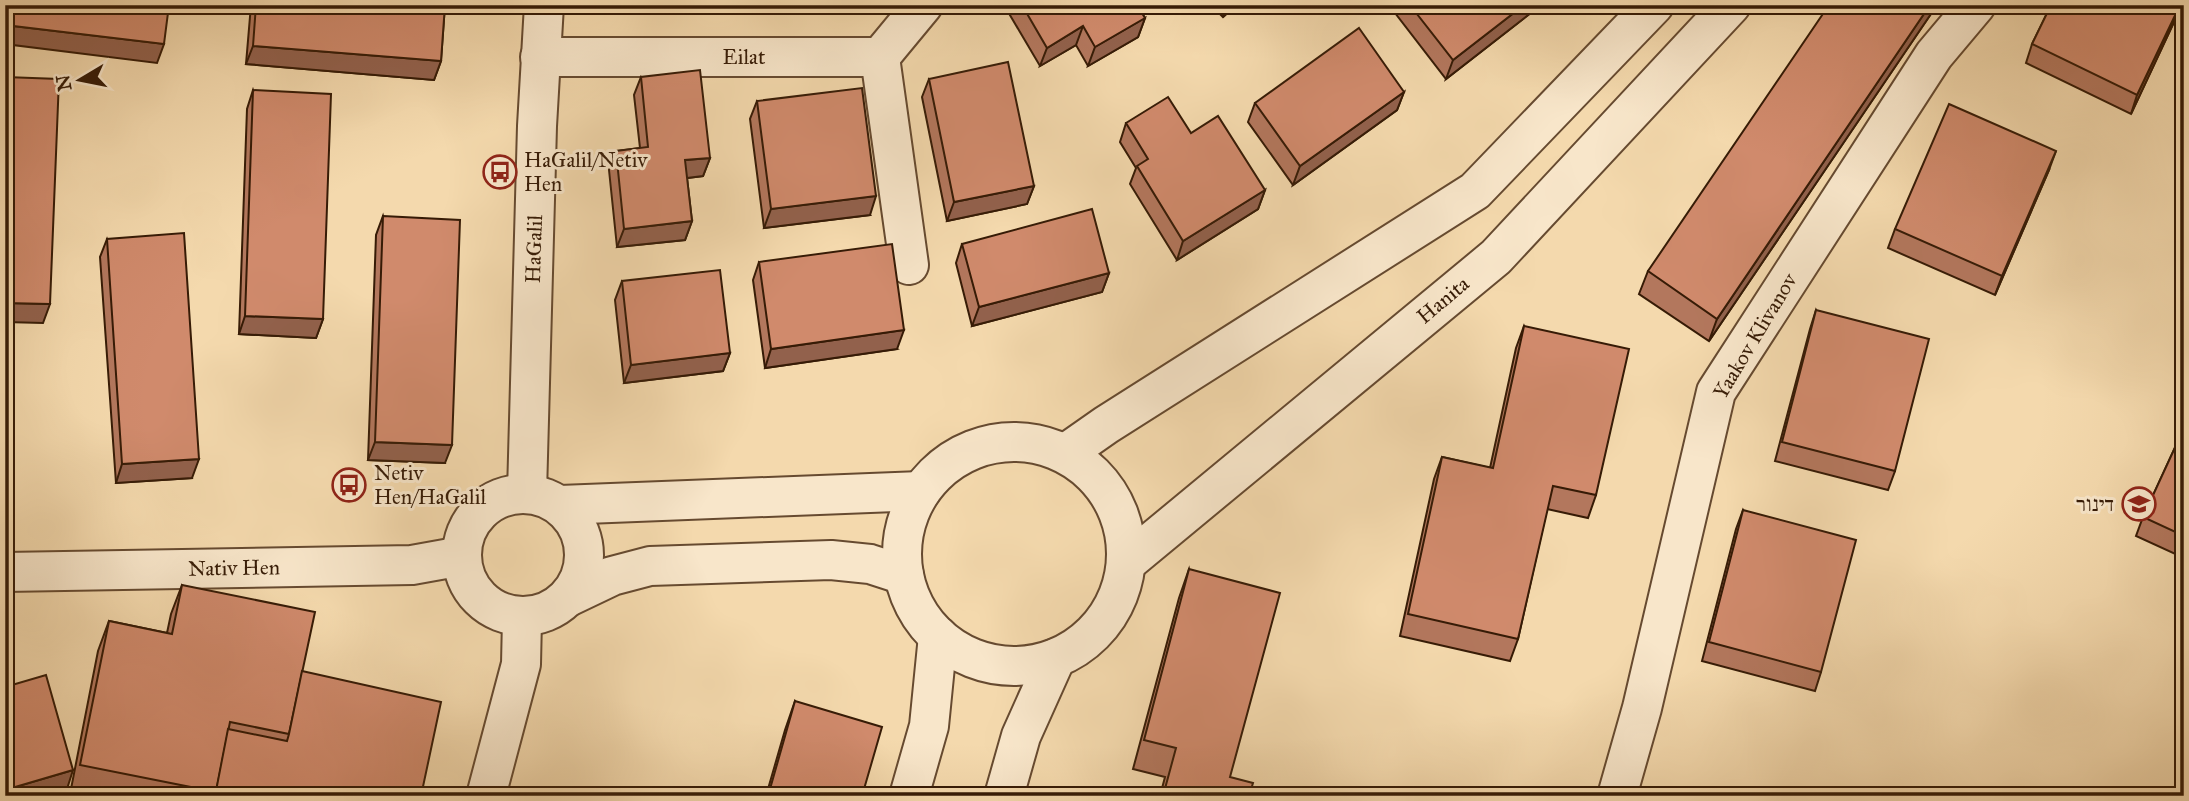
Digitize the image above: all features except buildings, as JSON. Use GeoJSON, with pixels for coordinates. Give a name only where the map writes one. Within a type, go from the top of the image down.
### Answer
{"type":"FeatureCollection","features":[{"type":"Feature","properties":{"kind":"street","name":"HaGalil"},"geometry":{"type":"LineString","coordinates":[[544,5],[540,57],[544,499]]}},
{"type":"Feature","properties":{"kind":"street"},"geometry":{"type":"LineString","coordinates":[[909,265],[880,57],[923,5]]}},
{"type":"Feature","properties":{"kind":"street"},"geometry":{"type":"LineString","coordinates":[[1066,453],[1475,191],[1654,5]]}},
{"type":"Feature","properties":{"kind":"street","name":"Hanita"},"geometry":{"type":"LineString","coordinates":[[1126,563],[1496,257],[1731,5]]}},
{"type":"Feature","properties":{"kind":"street","name":"Yaakov Klivanov"},"geometry":{"type":"LineString","coordinates":[[1617,796],[1642,708],[1716,392],[1934,55],[1976,5]]}},
{"type":"Feature","properties":{"kind":"street","name":"Eilat"},"geometry":{"type":"LineString","coordinates":[[540,57],[880,57]]}},
{"type":"Feature","properties":{"kind":"street"},"geometry":{"type":"LineString","coordinates":[[1031,442],[1066,453],[1094,474],[1112,500],[1124,531],[1126,563],[1119,592],[1105,620],[1083,643],[1056,658],[1026,665],[994,664],[964,654],[938,636],[916,608],[904,575],[902,545],[908,517],[921,491],[937,472],[956,457],[992,443],[1031,442]]}},
{"type":"Feature","properties":{"kind":"street"},"geometry":{"type":"LineString","coordinates":[[904,575],[870,564],[831,560],[650,566],[612,576],[568,597],[552,610],[523,618],[495,610],[480,598],[469,584],[462,556],[467,529],[477,513],[492,501],[921,491]]}},
{"type":"Feature","properties":{"kind":"street"},"geometry":{"type":"LineString","coordinates":[[544,499],[575,520],[583,539],[585,559],[580,580],[568,597]]}},
{"type":"Feature","properties":{"kind":"street","name":"Nativ Hen"},"geometry":{"type":"LineString","coordinates":[[5,572],[412,565],[462,556]]}},
{"type":"Feature","properties":{"kind":"street"},"geometry":{"type":"LineString","coordinates":[[486,796],[521,664],[523,618]]}},
{"type":"Feature","properties":{"kind":"street"},"geometry":{"type":"LineString","coordinates":[[909,796],[929,726],[938,636]]}},
{"type":"Feature","properties":{"kind":"street"},"geometry":{"type":"LineString","coordinates":[[1004,796],[1021,736],[1056,658]]}},
{"type":"Feature","properties":{"kind":"place","name":"HaGalil/Netiv Hen"},"geometry":{"type":"Point","coordinates":[500,172]}},
{"type":"Feature","properties":{"kind":"place","name":"Netiv Hen/HaGalil"},"geometry":{"type":"Point","coordinates":[349,485]}},
{"type":"Feature","properties":{"kind":"place","name":"דינור"},"geometry":{"type":"Point","coordinates":[2139,504]}}]}
